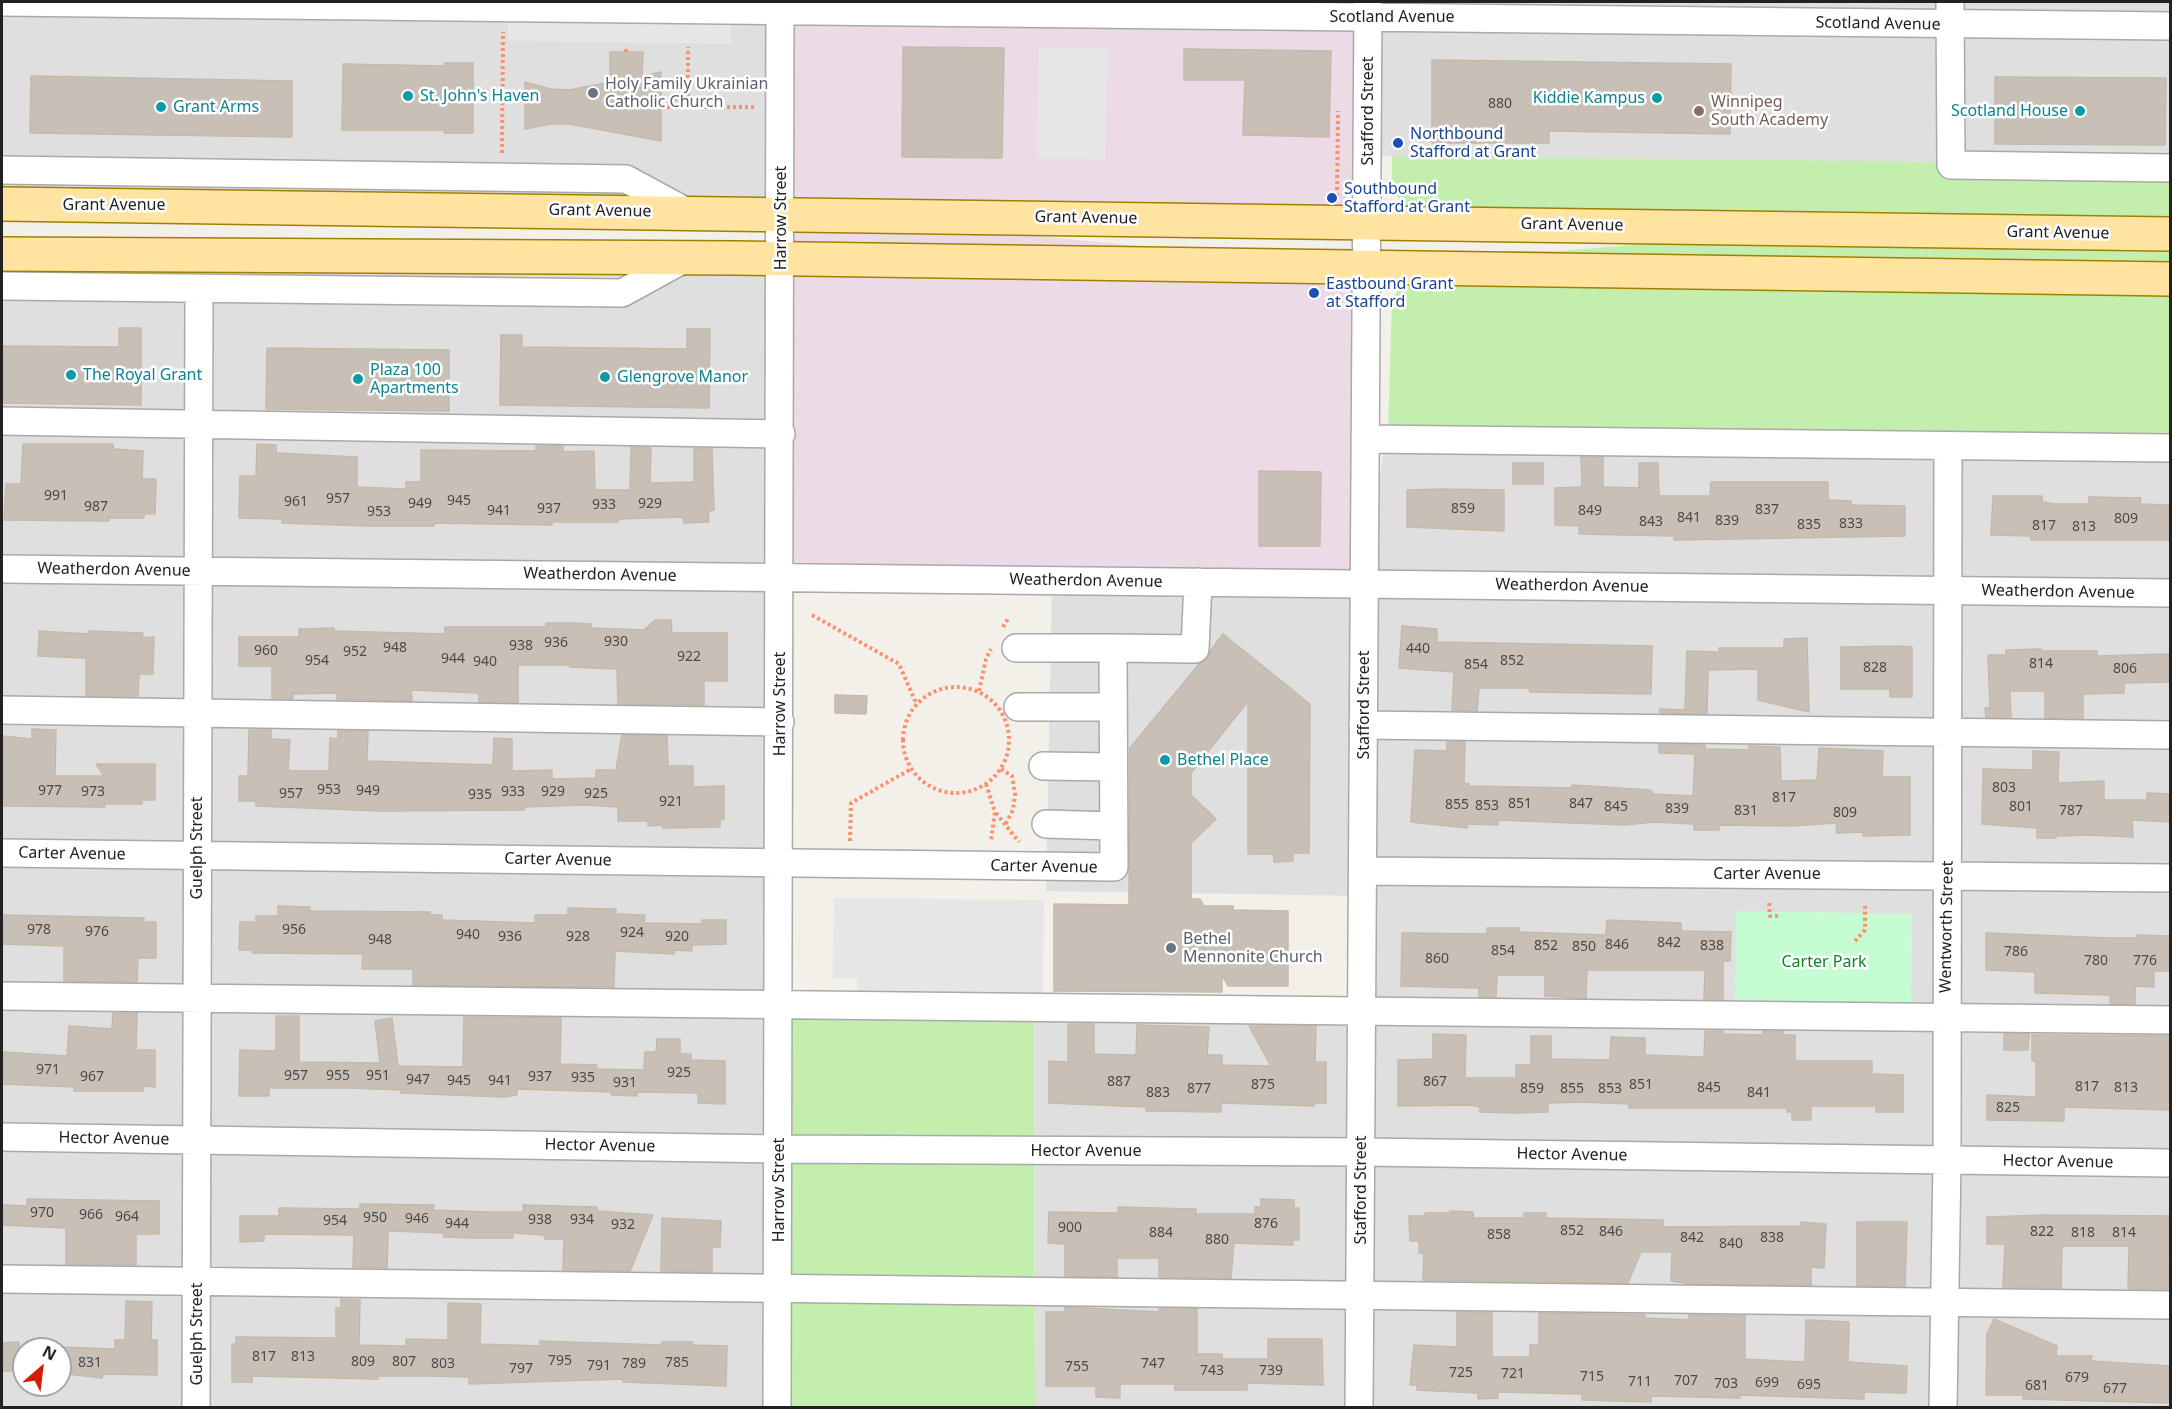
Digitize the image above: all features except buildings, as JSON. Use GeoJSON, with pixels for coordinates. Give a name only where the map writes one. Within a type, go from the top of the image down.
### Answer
{"type":"FeatureCollection","features":[{"type":"Feature","properties":{"kind":"main road","name":"Grant Avenue"},"geometry":{"type":"LineString","coordinates":[[2,204],[2170,234]]}},
{"type":"Feature","properties":{"kind":"main road"},"geometry":{"type":"LineString","coordinates":[[2,254],[781,259],[2170,279]]}},
{"type":"Feature","properties":{"kind":"street","name":"Scotland Avenue"},"geometry":{"type":"LineString","coordinates":[[2,2],[503,8],[780,6],[1950,13],[2170,26]]}},
{"type":"Feature","properties":{"kind":"street","name":"Harrow Street"},"geometry":{"type":"LineString","coordinates":[[777,1407],[781,577],[780,6]]}},
{"type":"Feature","properties":{"kind":"street","name":"Stafford Street"},"geometry":{"type":"LineString","coordinates":[[1359,1407],[1368,9]]}},
{"type":"Feature","properties":{"kind":"street"},"geometry":{"type":"LineString","coordinates":[[1950,13],[1951,165],[2170,168]]}},
{"type":"Feature","properties":{"kind":"street"},"geometry":{"type":"LineString","coordinates":[[2,170],[626,179],[687,212]]}},
{"type":"Feature","properties":{"kind":"street"},"geometry":{"type":"LineString","coordinates":[[2,286],[622,293],[684,259]]}},
{"type":"Feature","properties":{"kind":"street","name":"Guelph Street"},"geometry":{"type":"LineString","coordinates":[[196,1407],[199,998],[196,570],[200,423],[199,289]]}},
{"type":"Feature","properties":{"kind":"street"},"geometry":{"type":"LineString","coordinates":[[2,421],[781,434]]}},
{"type":"Feature","properties":{"kind":"street"},"geometry":{"type":"LineString","coordinates":[[1365,439],[2170,448]]}},
{"type":"Feature","properties":{"kind":"street","name":"Wentworth Street"},"geometry":{"type":"LineString","coordinates":[[1943,1407],[1947,1161],[1948,446]]}},
{"type":"Feature","properties":{"kind":"street","name":"Weatherdon Avenue"},"geometry":{"type":"LineString","coordinates":[[2,569],[2170,593]]}},
{"type":"Feature","properties":{"kind":"street"},"geometry":{"type":"LineString","coordinates":[[1016,648],[1194,649],[1198,582]]}},
{"type":"Feature","properties":{"kind":"street"},"geometry":{"type":"LineString","coordinates":[[1046,824],[1113,826],[1113,648]]}},
{"type":"Feature","properties":{"kind":"street"},"geometry":{"type":"LineString","coordinates":[[1018,707],[1112,707]]}},
{"type":"Feature","properties":{"kind":"street"},"geometry":{"type":"LineString","coordinates":[[2,711],[780,722]]}},
{"type":"Feature","properties":{"kind":"street"},"geometry":{"type":"LineString","coordinates":[[1364,726],[2170,735]]}},
{"type":"Feature","properties":{"kind":"street"},"geometry":{"type":"LineString","coordinates":[[1043,766],[1113,767]]}},
{"type":"Feature","properties":{"kind":"street","name":"Carter Avenue"},"geometry":{"type":"LineString","coordinates":[[2,853],[1114,867],[1113,826]]}},
{"type":"Feature","properties":{"kind":"street","name":"Carter Avenue"},"geometry":{"type":"LineString","coordinates":[[1363,871],[2170,878]]}},
{"type":"Feature","properties":{"kind":"street"},"geometry":{"type":"LineString","coordinates":[[2,996],[2170,1020]]}},
{"type":"Feature","properties":{"kind":"street","name":"Hector Avenue"},"geometry":{"type":"LineString","coordinates":[[2,1137],[779,1149],[1361,1152],[2170,1163]]}},
{"type":"Feature","properties":{"kind":"street"},"geometry":{"type":"LineString","coordinates":[[2,1279],[2170,1305]]}},
{"type":"Feature","properties":{"kind":"path"},"geometry":{"type":"LineString","coordinates":[[502,160],[503,8]]}},
{"type":"Feature","properties":{"kind":"path"},"geometry":{"type":"LineString","coordinates":[[626,46],[626,52]]}},
{"type":"Feature","properties":{"kind":"path"},"geometry":{"type":"LineString","coordinates":[[675,107],[675,95],[688,95],[688,48]]}},
{"type":"Feature","properties":{"kind":"path"},"geometry":{"type":"LineString","coordinates":[[502,98],[525,97]]}},
{"type":"Feature","properties":{"kind":"path"},"geometry":{"type":"LineString","coordinates":[[661,107],[761,107]]}},
{"type":"Feature","properties":{"kind":"path"},"geometry":{"type":"LineString","coordinates":[[1337,196],[1338,111]]}},
{"type":"Feature","properties":{"kind":"path"},"geometry":{"type":"LineString","coordinates":[[812,615],[899,664],[916,703]]}},
{"type":"Feature","properties":{"kind":"path"},"geometry":{"type":"LineString","coordinates":[[952,686],[978,691],[992,700],[1002,712],[1008,727],[1010,743],[1000,769],[986,784],[974,790],[945,792],[926,784],[911,769],[904,753],[902,735],[907,718],[916,703],[939,688],[952,686]]}},
{"type":"Feature","properties":{"kind":"path"},"geometry":{"type":"LineString","coordinates":[[850,845],[851,803],[911,769]]}},
{"type":"Feature","properties":{"kind":"path"},"geometry":{"type":"LineString","coordinates":[[1000,769],[1012,776],[1015,794],[1013,810],[1005,825]]}},
{"type":"Feature","properties":{"kind":"path"},"geometry":{"type":"LineString","coordinates":[[986,784],[995,812],[1022,845]]}},
{"type":"Feature","properties":{"kind":"path"},"geometry":{"type":"LineString","coordinates":[[990,848],[995,812]]}},
{"type":"Feature","properties":{"kind":"path"},"geometry":{"type":"LineString","coordinates":[[1769,903],[1770,916],[1779,916]]}},
{"type":"Feature","properties":{"kind":"path"},"geometry":{"type":"LineString","coordinates":[[1855,941],[1865,930],[1865,905]]}},
{"type":"Feature","properties":{"kind":"shaded area"},"geometry":{"type":"Polygon","coordinates":[[[2,2],[1233,2],[1232,14],[781,214],[2,204],[2,2]]]}},
{"type":"Feature","properties":{"kind":"shaded area"},"geometry":{"type":"Polygon","coordinates":[[[1499,2],[2170,2],[2170,169],[1949,162],[1367,156],[1368,17],[1499,17],[1499,2]]]}},
{"type":"Feature","properties":{"kind":"shaded area"},"geometry":{"type":"Polygon","coordinates":[[[508,8],[731,10],[731,44],[508,41],[508,8]]]}},
{"type":"Feature","properties":{"kind":"shaded area"},"geometry":{"type":"Polygon","coordinates":[[[780,10],[1368,17],[1367,222],[841,216],[1335,266],[1367,266],[1365,583],[781,577],[780,10]]]}},
{"type":"Feature","properties":{"kind":"shaded area"},"geometry":{"type":"Polygon","coordinates":[[[1038,48],[1107,48],[1106,159],[1037,158],[1038,48]]]}},
{"type":"Feature","properties":{"kind":"shaded area"},"geometry":{"type":"Polygon","coordinates":[[[2,254],[781,259],[777,1407],[2,1408],[2,254]]]}},
{"type":"Feature","properties":{"kind":"shaded area"},"geometry":{"type":"Polygon","coordinates":[[[1388,430],[2170,448],[2170,1407],[1035,1407],[1034,1007],[1361,1011],[1362,896],[1046,891],[1052,581],[1365,559],[1388,430]]]}},
{"type":"Feature","properties":{"kind":"shaded area"},"geometry":{"type":"Polygon","coordinates":[[[834,898],[1044,900],[1043,996],[857,995],[857,978],[833,978],[834,898]]]}},
{"type":"Feature","properties":{"kind":"green space"},"geometry":{"type":"Polygon","coordinates":[[[1392,156],[1949,162],[2170,169],[2170,222],[1407,208],[1400,202],[1392,186],[1392,156]]]}},
{"type":"Feature","properties":{"kind":"green space"},"geometry":{"type":"Polygon","coordinates":[[[1659,243],[2170,251],[2170,266],[1415,255],[1405,251],[1558,251],[1659,243]]]}},
{"type":"Feature","properties":{"kind":"green space"},"geometry":{"type":"Polygon","coordinates":[[[1409,282],[2170,294],[2170,448],[1388,430],[1392,300],[1401,285],[1409,282]]]}},
{"type":"Feature","properties":{"kind":"green space","name":"Carter Park"},"geometry":{"type":"Polygon","coordinates":[[[1736,911],[1912,914],[1911,1014],[1735,1011],[1736,911]]]}},
{"type":"Feature","properties":{"kind":"green space"},"geometry":{"type":"Polygon","coordinates":[[[780,1005],[1034,1007],[1035,1407],[777,1408],[780,1005]]]}},
{"type":"Feature","properties":{"kind":"place","name":"Holy Family Ukrainian Catholic Church"},"geometry":{"type":"Point","coordinates":[593,93]}},
{"type":"Feature","properties":{"kind":"place","name":"St. John's Haven"},"geometry":{"type":"Point","coordinates":[408,96]}},
{"type":"Feature","properties":{"kind":"place","name":"Kiddie Kampus"},"geometry":{"type":"Point","coordinates":[1657,98]}},
{"type":"Feature","properties":{"kind":"place","name":"Grant Arms"},"geometry":{"type":"Point","coordinates":[161,107]}},
{"type":"Feature","properties":{"kind":"place","name":"Winnipeg South Academy"},"geometry":{"type":"Point","coordinates":[1699,111]}},
{"type":"Feature","properties":{"kind":"place","name":"Scotland House"},"geometry":{"type":"Point","coordinates":[2080,111]}},
{"type":"Feature","properties":{"kind":"place","name":"Northbound Stafford at Grant"},"geometry":{"type":"Point","coordinates":[1398,143]}},
{"type":"Feature","properties":{"kind":"place","name":"Southbound Stafford at Grant"},"geometry":{"type":"Point","coordinates":[1332,198]}},
{"type":"Feature","properties":{"kind":"place","name":"Eastbound Grant at Stafford"},"geometry":{"type":"Point","coordinates":[1314,293]}},
{"type":"Feature","properties":{"kind":"place","name":"The Royal Grant"},"geometry":{"type":"Point","coordinates":[71,375]}},
{"type":"Feature","properties":{"kind":"place","name":"Glengrove Manor"},"geometry":{"type":"Point","coordinates":[605,377]}},
{"type":"Feature","properties":{"kind":"place","name":"Plaza 100 Apartments"},"geometry":{"type":"Point","coordinates":[358,379]}},
{"type":"Feature","properties":{"kind":"place","name":"Bethel Place"},"geometry":{"type":"Point","coordinates":[1165,760]}},
{"type":"Feature","properties":{"kind":"place","name":"Bethel Mennonite Church"},"geometry":{"type":"Point","coordinates":[1171,948]}}]}
